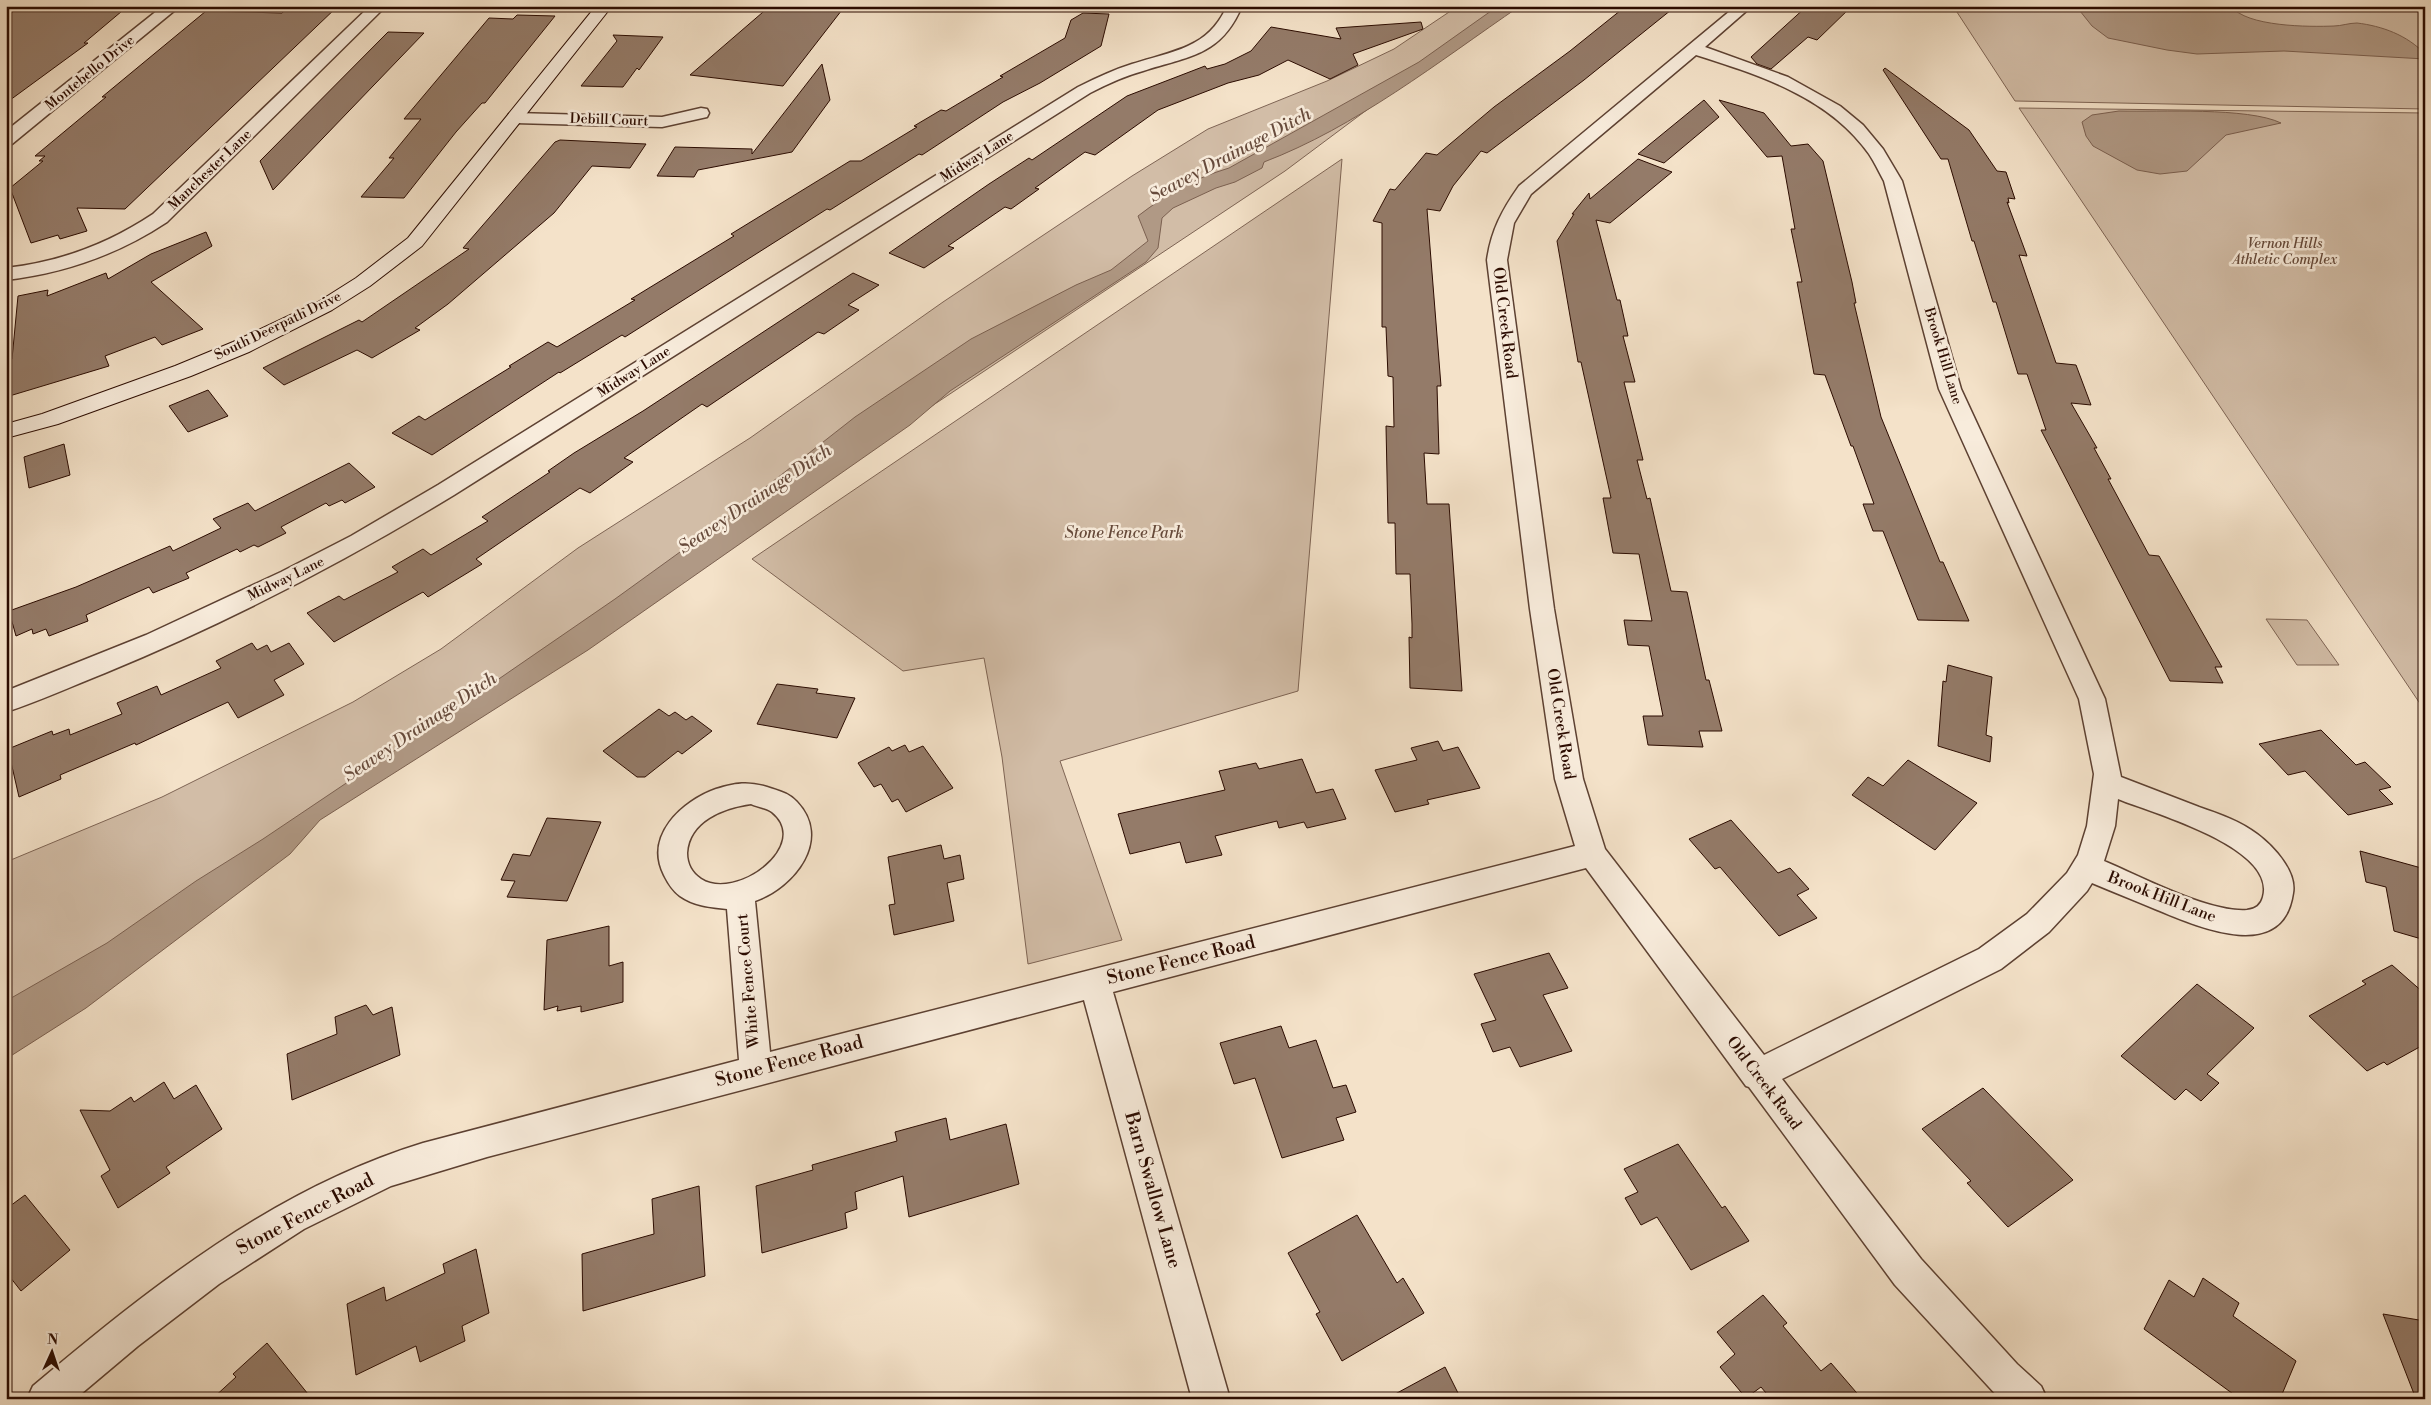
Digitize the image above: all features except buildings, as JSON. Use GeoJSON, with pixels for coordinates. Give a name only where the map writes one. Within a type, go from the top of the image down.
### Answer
{"type":"FeatureCollection","features":[{"type":"Feature","properties":{"kind":"street","name":"Montebello Drive"},"geometry":{"type":"LineString","coordinates":[[6,140],[173,6]]}},
{"type":"Feature","properties":{"kind":"street","name":"Manchester Lane"},"geometry":{"type":"LineString","coordinates":[[6,274],[46,268],[83,258],[144,230],[160,218],[378,6]]}},
{"type":"Feature","properties":{"kind":"street","name":"South Deerpath Drive"},"geometry":{"type":"LineString","coordinates":[[6,431],[59,416],[183,371],[241,347],[326,306],[394,260],[415,242],[604,6]]}},
{"type":"Feature","properties":{"kind":"street","name":"Midway Lane"},"geometry":{"type":"LineString","coordinates":[[6,702],[156,642],[359,542],[455,485],[1084,90],[1138,67],[1185,54],[1207,44],[1220,34],[1229,22],[1235,6]]}},
{"type":"Feature","properties":{"kind":"street","name":"Old Creek Road"},"geometry":{"type":"LineString","coordinates":[[1745,6],[1524,190],[1509,211],[1499,237],[1497,260],[1542,609],[1569,779],[1592,854],[1757,1075],[1908,1272],[2004,1377],[2028,1399]]}},
{"type":"Feature","properties":{"kind":"street","name":"Brook Hill Lane"},"geometry":{"type":"LineString","coordinates":[[1694,49],[1754,69],[1809,92],[1834,108],[1866,135],[1883,158],[1893,181],[1950,389],[2092,699],[2108,774],[2101,826],[2091,858],[2077,882],[2038,924],[1990,959],[1757,1075]]}},
{"type":"Feature","properties":{"kind":"street","name":"Debill Court"},"geometry":{"type":"LineString","coordinates":[[515,118],[662,122],[701,113]]}},
{"type":"Feature","properties":{"kind":"street","name":"Brook Hill Lane"},"geometry":{"type":"LineString","coordinates":[[2086,867],[2210,918],[2232,923],[2252,922],[2268,916],[2277,905],[2279,890],[2274,874],[2263,857],[2247,842],[2225,829],[2107,783]]}},
{"type":"Feature","properties":{"kind":"street","name":"White Fence Court"},"geometry":{"type":"LineString","coordinates":[[751,793],[771,796],[786,805],[796,818],[799,834],[795,851],[784,868],[767,882],[740,893],[726,896],[706,894],[690,888],[678,876],[672,861],[673,845],[680,829],[693,814],[710,803],[731,795],[751,793]]}},
{"type":"Feature","properties":{"kind":"street","name":"Stone Fence Road"},"geometry":{"type":"LineString","coordinates":[[46,1399],[165,1300],[235,1250],[320,1202],[386,1172],[468,1146],[756,1070],[1592,854]]}},
{"type":"Feature","properties":{"kind":"street","name":"White Fence Court"},"geometry":{"type":"LineString","coordinates":[[740,893],[756,1070]]}},
{"type":"Feature","properties":{"kind":"street","name":"Barn Swallow Lane"},"geometry":{"type":"LineString","coordinates":[[1095,982],[1211,1399]]}},
{"type":"Feature","properties":{"kind":"green space"},"geometry":{"type":"Polygon","coordinates":[[[1458,6],[1506,6],[1285,171],[6,1022],[6,862],[162,797],[353,702],[441,649],[578,548],[750,438],[943,302],[1132,176],[1208,129],[1327,81],[1394,49],[1458,6]]]}},
{"type":"Feature","properties":{"kind":"green space"},"geometry":{"type":"Polygon","coordinates":[[[1953,6],[2425,6],[2425,109],[2015,101],[1953,6]]]}},
{"type":"Feature","properties":{"kind":"green space","name":"Vernon Hills Athletic Complex"},"geometry":{"type":"Polygon","coordinates":[[[2019,108],[2425,113],[2425,711],[2019,108]]]}},
{"type":"Feature","properties":{"kind":"green space","name":"Stone Fence Park"},"geometry":{"type":"Polygon","coordinates":[[[1342,159],[1298,691],[1060,761],[1122,940],[1028,964],[1002,757],[984,658],[903,671],[752,559],[1342,159]]]}},
{"type":"Feature","properties":{"kind":"green space"},"geometry":{"type":"Polygon","coordinates":[[[2266,619],[2307,620],[2339,665],[2297,665],[2266,619]]]}},
{"type":"Feature","properties":{"kind":"water","name":"Seavey Drainage Ditch"},"geometry":{"type":"Polygon","coordinates":[[[1498,6],[1520,6],[1364,112],[1298,148],[1264,162],[1262,168],[1235,182],[1216,188],[1173,208],[1162,218],[1158,248],[1146,262],[950,391],[910,425],[588,650],[320,820],[290,854],[86,1008],[6,1059],[6,1001],[107,943],[196,881],[263,839],[397,749],[615,599],[716,526],[855,417],[971,339],[1076,285],[1111,270],[1148,241],[1138,216],[1160,200],[1192,182],[1229,168],[1419,62],[1498,6]]]}},
{"type":"Feature","properties":{"kind":"water"},"geometry":{"type":"Polygon","coordinates":[[[2076,6],[2231,6],[2239,13],[2250,18],[2279,24],[2337,26],[2354,23],[2366,24],[2394,32],[2418,47],[2425,54],[2425,59],[2284,51],[2197,54],[2167,50],[2108,38],[2092,26],[2076,6]]]}},
{"type":"Feature","properties":{"kind":"water"},"geometry":{"type":"Polygon","coordinates":[[[2119,111],[2226,112],[2266,118],[2281,123],[2226,135],[2187,171],[2160,174],[2137,170],[2093,146],[2086,136],[2082,122],[2092,115],[2119,111]]]}}]}
